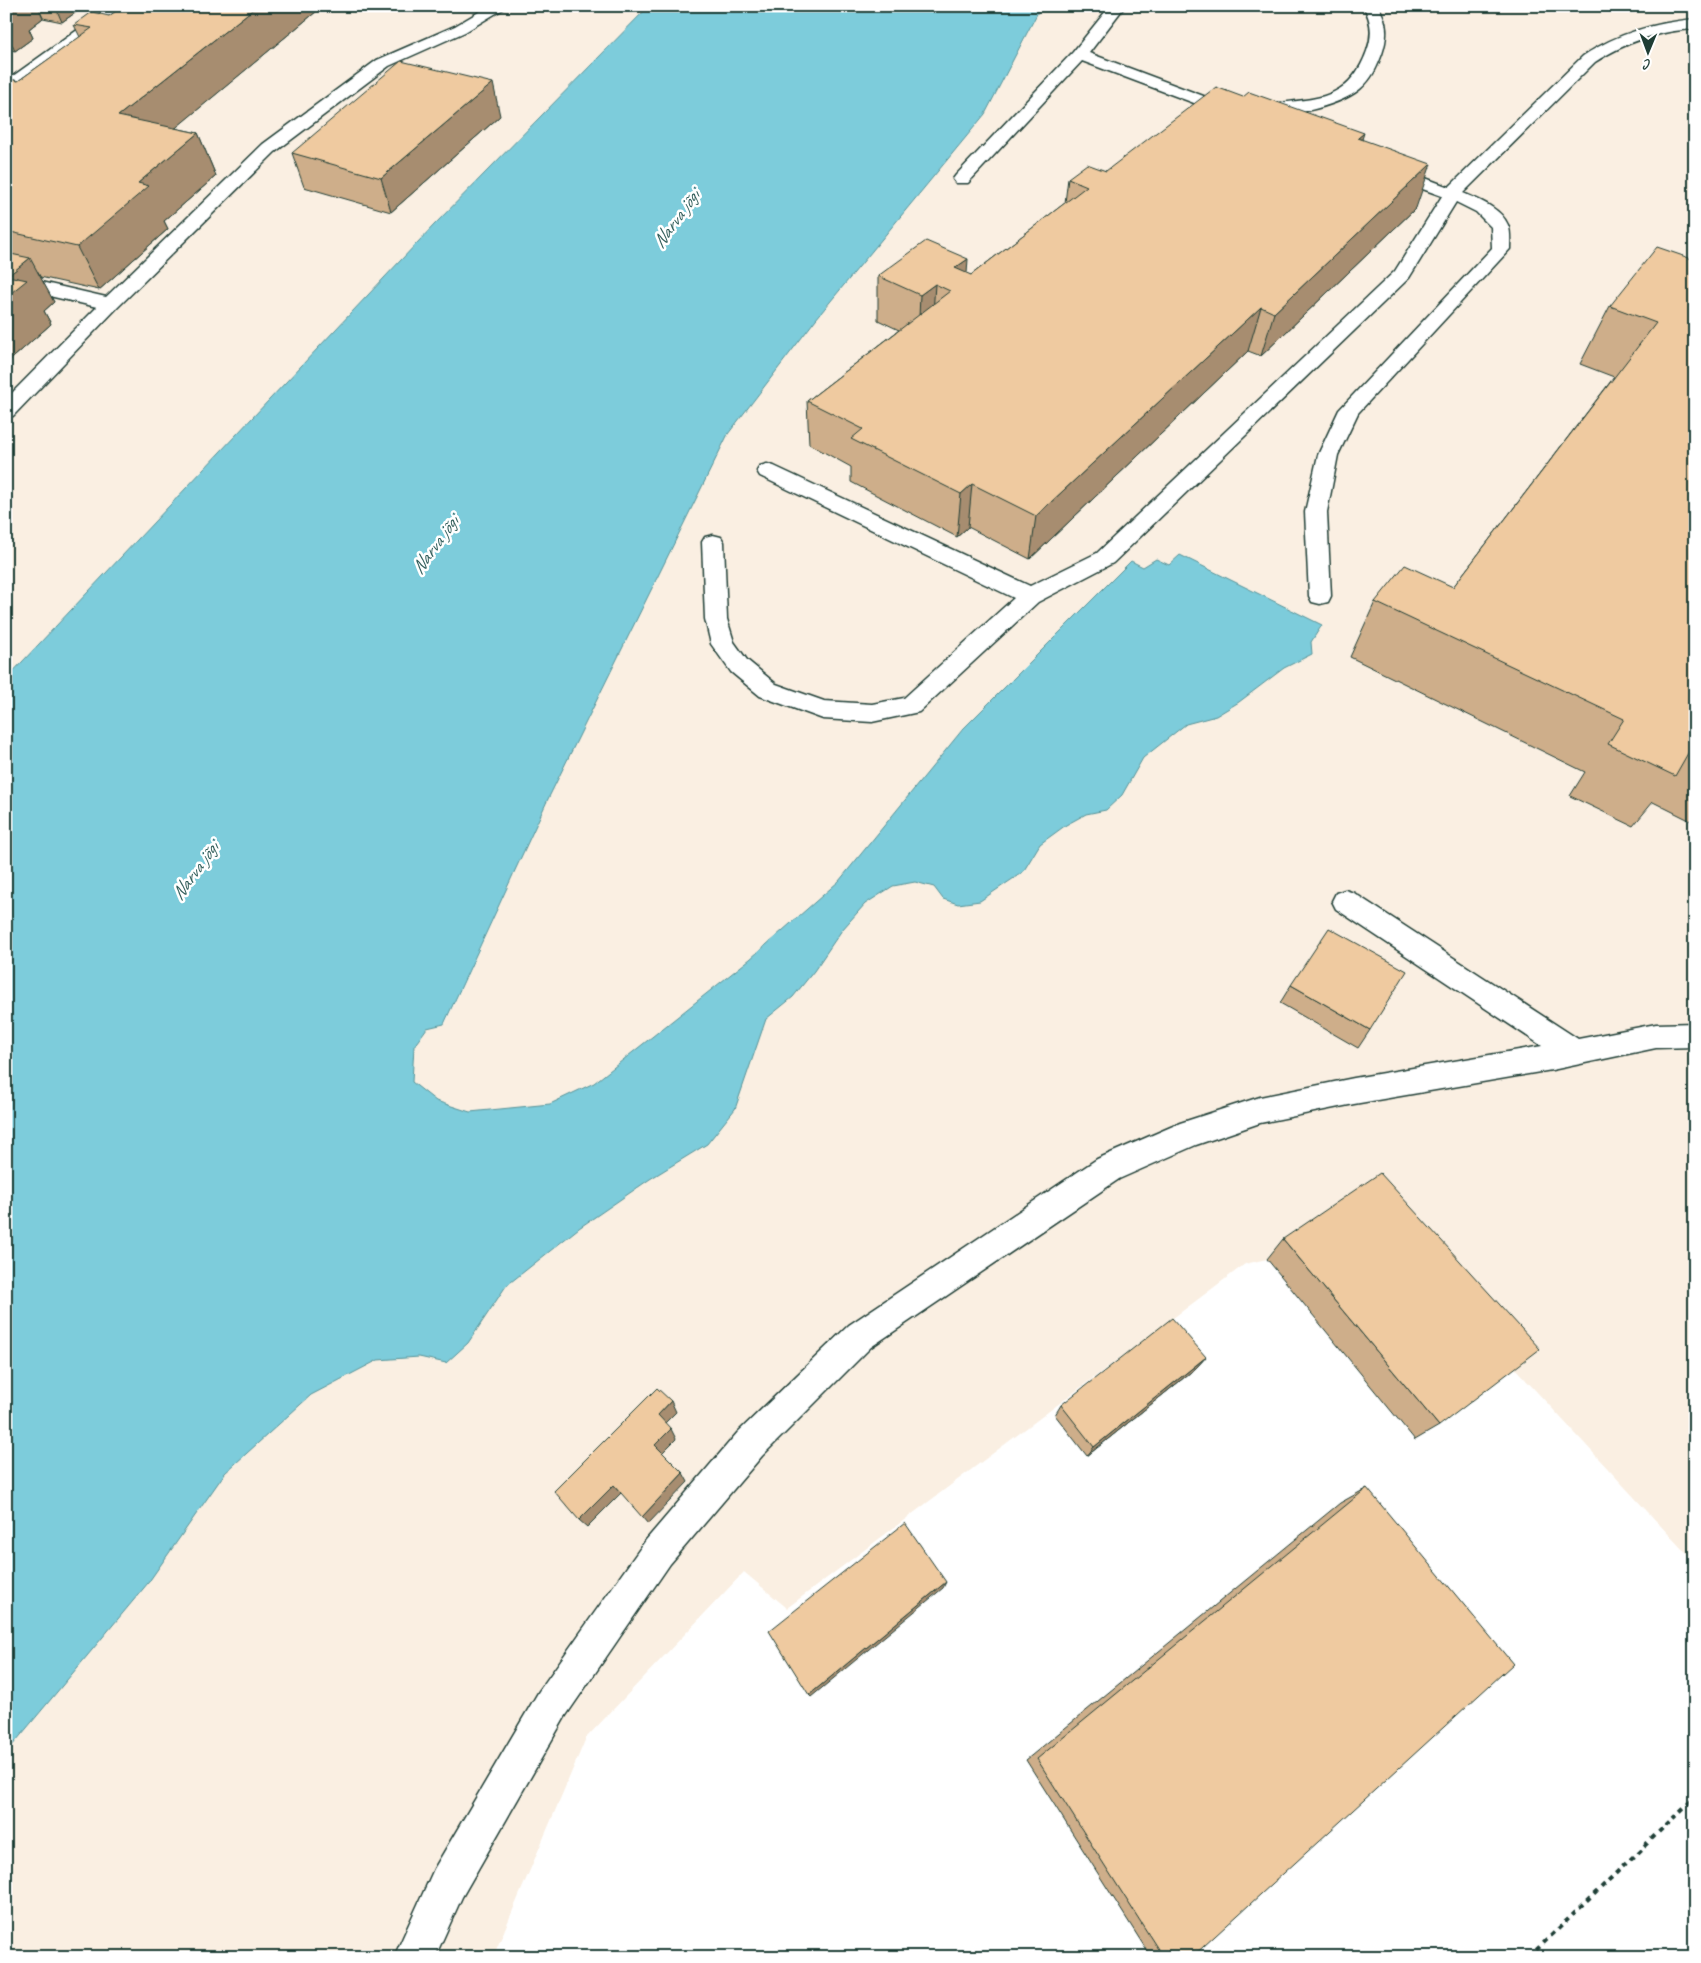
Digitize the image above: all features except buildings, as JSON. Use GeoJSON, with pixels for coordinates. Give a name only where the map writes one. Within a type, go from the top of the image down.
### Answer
{"type":"FeatureCollection","features":[{"type":"Feature","properties":{"kind":"lane"},"geometry":{"type":"LineString","coordinates":[[6,90],[121,6]]}},
{"type":"Feature","properties":{"kind":"lane"},"geometry":{"type":"LineString","coordinates":[[6,411],[110,304],[269,148],[383,63],[460,29],[501,6]]}},
{"type":"Feature","properties":{"kind":"lane"},"geometry":{"type":"LineString","coordinates":[[962,179],[1079,56],[1118,6]]}},
{"type":"Feature","properties":{"kind":"lane"},"geometry":{"type":"LineString","coordinates":[[1232,112],[1284,110],[1330,98],[1352,88],[1366,74],[1379,40],[1378,23],[1370,6]]}},
{"type":"Feature","properties":{"kind":"lane"},"geometry":{"type":"LineString","coordinates":[[713,542],[716,619],[724,644],[738,666],[768,690],[823,710],[872,713],[911,706],[1030,596],[1105,558],[1402,274],[1452,194],[1589,59],[1612,44],[1642,32],[1695,24]]}},
{"type":"Feature","properties":{"kind":"lane"},"geometry":{"type":"LineString","coordinates":[[1079,56],[1269,126]]}},
{"type":"Feature","properties":{"kind":"lane"},"geometry":{"type":"LineString","coordinates":[[1320,596],[1316,512],[1328,455],[1350,410],[1501,249],[1500,226],[1482,208],[1452,194],[1378,167]]}},
{"type":"Feature","properties":{"kind":"lane"},"geometry":{"type":"LineString","coordinates":[[6,280],[110,304]]}},
{"type":"Feature","properties":{"kind":"lane"},"geometry":{"type":"LineString","coordinates":[[767,471],[1030,596]]}},
{"type":"Feature","properties":{"kind":"lane"},"geometry":{"type":"LineString","coordinates":[[1345,901],[1574,1052]]}},
{"type":"Feature","properties":{"kind":"lane"},"geometry":{"type":"LineString","coordinates":[[414,1957],[448,1883],[552,1704],[658,1552],[750,1444],[860,1336],[1108,1170],[1190,1133],[1260,1110],[1354,1091],[1656,1036],[1695,1036]]}},
{"type":"Feature","properties":{"kind":"path"},"geometry":{"type":"LineString","coordinates":[[1529,1957],[1695,1797]]}},
{"type":"Feature","properties":{"kind":"shaded area"},"geometry":{"type":"Polygon","coordinates":[[[6,6],[649,6],[434,225],[6,679],[6,6]]]}},
{"type":"Feature","properties":{"kind":"shaded area"},"geometry":{"type":"Polygon","coordinates":[[[1041,6],[1695,6],[1695,1563],[1513,1366],[1360,1195],[1267,1259],[1245,1264],[787,1608],[744,1572],[586,1738],[493,1957],[6,1957],[6,1753],[148,1583],[412,1082],[414,1046],[427,1028],[445,1024],[548,799],[728,434],[816,319],[985,114],[1041,6]]]}},
{"type":"Feature","properties":{"kind":"water","name":"Narva jõgi"},"geometry":{"type":"Polygon","coordinates":[[[649,6],[1041,6],[985,114],[816,319],[728,434],[548,799],[444,1024],[427,1028],[414,1046],[412,1082],[436,1101],[470,1112],[550,1104],[594,1083],[750,959],[839,881],[963,729],[1131,561],[1143,567],[1156,559],[1169,565],[1180,555],[1322,625],[1311,642],[1312,654],[1284,668],[1239,702],[1216,716],[1186,724],[1143,758],[1122,795],[1106,810],[1086,814],[1066,825],[1040,844],[1023,872],[980,901],[958,904],[943,899],[934,887],[915,882],[893,886],[865,904],[842,930],[814,971],[793,997],[766,1019],[735,1109],[707,1144],[650,1179],[579,1228],[506,1286],[468,1343],[446,1363],[419,1357],[378,1360],[311,1395],[225,1473],[148,1583],[6,1753],[6,679],[434,225],[649,6]]]}}]}
